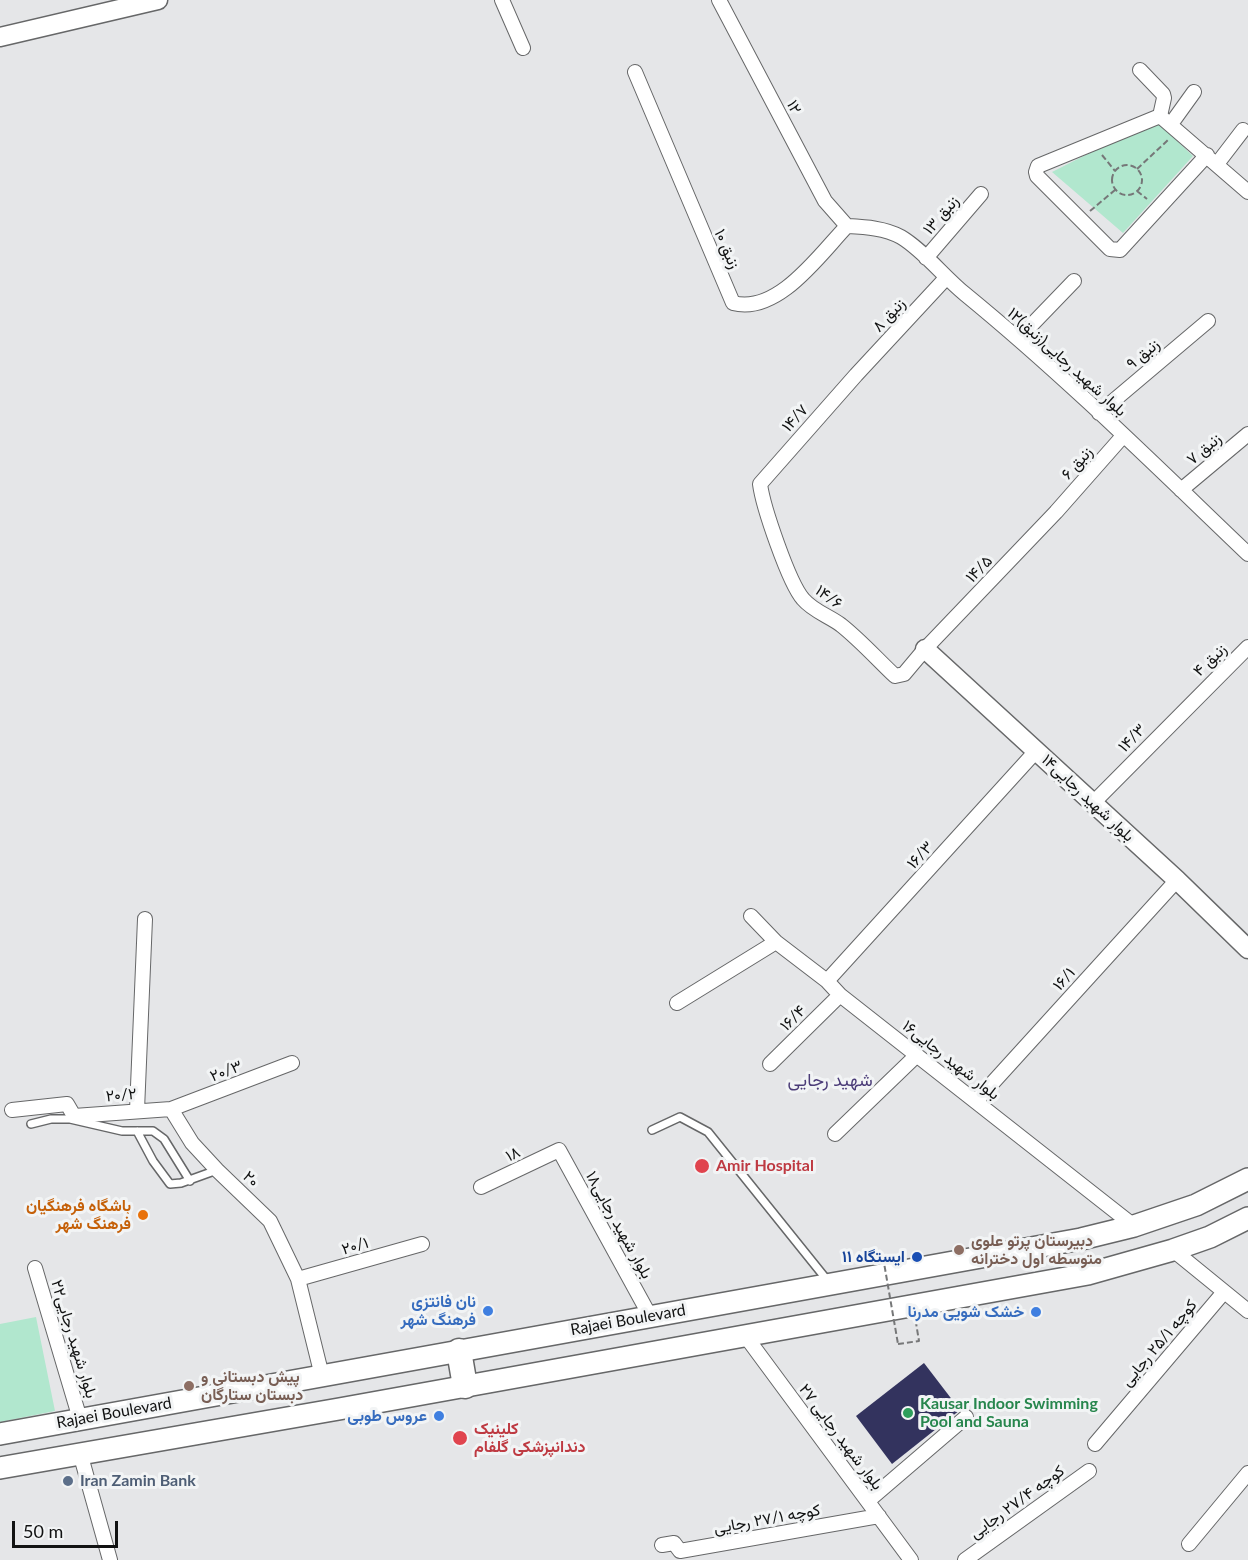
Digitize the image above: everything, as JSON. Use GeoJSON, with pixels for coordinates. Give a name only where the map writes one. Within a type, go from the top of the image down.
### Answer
{"type":"FeatureCollection","features":[{"type":"Feature","properties":{"kind":"highway"},"geometry":{"type":"LineString","coordinates":[[459,1351],[465,1386]]}},
{"type":"Feature","properties":{"kind":"main road","name":"Rajaei Boulevard"},"geometry":{"type":"LineString","coordinates":[[0,1434],[1081,1239],[1134,1226],[1196,1205],[1248,1179]]}},
{"type":"Feature","properties":{"kind":"main road","name":"Rajaei Boulevard"},"geometry":{"type":"LineString","coordinates":[[0,1468],[1088,1274],[1173,1250],[1210,1237],[1248,1218]]}},
{"type":"Feature","properties":{"kind":"street"},"geometry":{"type":"LineString","coordinates":[[0,37],[102,6],[158,0]]}},
{"type":"Feature","properties":{"kind":"street"},"geometry":{"type":"LineString","coordinates":[[502,0],[524,48]]}},
{"type":"Feature","properties":{"kind":"street","name":"۱۲"},"geometry":{"type":"LineString","coordinates":[[719,0],[825,201],[847,226]]}},
{"type":"Feature","properties":{"kind":"street"},"geometry":{"type":"LineString","coordinates":[[1140,70],[1163,94],[1169,123],[1248,192]]}},
{"type":"Feature","properties":{"kind":"street","name":"زنبق ۱۰"},"geometry":{"type":"LineString","coordinates":[[635,72],[733,303],[744,306],[756,304],[783,291],[847,226]]}},
{"type":"Feature","properties":{"kind":"street"},"geometry":{"type":"LineString","coordinates":[[1194,92],[1169,123],[1092,142],[1038,166],[1037,176],[1110,249],[1120,250],[1243,130]]}},
{"type":"Feature","properties":{"kind":"street","name":"زنبق ۱۳"},"geometry":{"type":"LineString","coordinates":[[926,258],[981,194]]}},
{"type":"Feature","properties":{"kind":"street","name":"۱۲بلوار شهید رجایی(زنبق)"},"geometry":{"type":"LineString","coordinates":[[847,226],[870,227],[902,237],[946,278],[1018,338],[1248,554]]}},
{"type":"Feature","properties":{"kind":"street","name":"زنبق ۸"},"geometry":{"type":"LineString","coordinates":[[856,375],[946,278]]}},
{"type":"Feature","properties":{"kind":"street"},"geometry":{"type":"LineString","coordinates":[[1018,338],[1074,282]]}},
{"type":"Feature","properties":{"kind":"street","name":"زنبق ۹"},"geometry":{"type":"LineString","coordinates":[[1099,413],[1208,321]]}},
{"type":"Feature","properties":{"kind":"street","name":"۱۴/۷"},"geometry":{"type":"LineString","coordinates":[[760,484],[856,375]]}},
{"type":"Feature","properties":{"kind":"street","name":"زنبق ۷"},"geometry":{"type":"LineString","coordinates":[[1181,490],[1248,434]]}},
{"type":"Feature","properties":{"kind":"street","name":"زنبق ۶"},"geometry":{"type":"LineString","coordinates":[[1056,512],[1123,436]]}},
{"type":"Feature","properties":{"kind":"street","name":"۱۴/۶"},"geometry":{"type":"LineString","coordinates":[[760,484],[773,530],[797,590],[803,599],[842,626],[895,676],[904,674],[925,649]]}},
{"type":"Feature","properties":{"kind":"street","name":"۱۴/۵"},"geometry":{"type":"LineString","coordinates":[[925,649],[1056,512]]}},
{"type":"Feature","properties":{"kind":"street","name":"زنبق ۴"},"geometry":{"type":"LineString","coordinates":[[1196,697],[1248,646]]}},
{"type":"Feature","properties":{"kind":"street","name":"بلوار شهید رجایی۱۴"},"geometry":{"type":"LineString","coordinates":[[925,649],[1177,880],[1248,949]]}},
{"type":"Feature","properties":{"kind":"street","name":"۱۴/۳"},"geometry":{"type":"LineString","coordinates":[[1093,802],[1196,697]]}},
{"type":"Feature","properties":{"kind":"street","name":"۱۶/۳"},"geometry":{"type":"LineString","coordinates":[[827,981],[1037,750]]}},
{"type":"Feature","properties":{"kind":"street","name":"۱۶/۱"},"geometry":{"type":"LineString","coordinates":[[977,1100],[1177,880]]}},
{"type":"Feature","properties":{"kind":"street","name":"بلوار شهید رجایی۱۶"},"geometry":{"type":"LineString","coordinates":[[751,916],[776,942],[827,981],[840,995],[977,1100],[1134,1226]]}},
{"type":"Feature","properties":{"kind":"street"},"geometry":{"type":"LineString","coordinates":[[137,1110],[145,919]]}},
{"type":"Feature","properties":{"kind":"street"},"geometry":{"type":"LineString","coordinates":[[677,1003],[776,942]]}},
{"type":"Feature","properties":{"kind":"street","name":"۱۶/۴"},"geometry":{"type":"LineString","coordinates":[[770,1065],[840,995]]}},
{"type":"Feature","properties":{"kind":"street"},"geometry":{"type":"LineString","coordinates":[[835,1134],[917,1055]]}},
{"type":"Feature","properties":{"kind":"street","name":"۲۰/۳"},"geometry":{"type":"LineString","coordinates":[[171,1109],[292,1063]]}},
{"type":"Feature","properties":{"kind":"street","name":"۲۰/۲"},"geometry":{"type":"LineString","coordinates":[[12,1110],[67,1104],[74,1116],[171,1109]]}},
{"type":"Feature","properties":{"kind":"street","name":"۲۰"},"geometry":{"type":"LineString","coordinates":[[171,1109],[192,1143],[270,1221],[298,1279],[322,1376]]}},
{"type":"Feature","properties":{"kind":"street","name":"۱۸"},"geometry":{"type":"LineString","coordinates":[[481,1187],[559,1150]]}},
{"type":"Feature","properties":{"kind":"street","name":"بلوار شهید رجایی۱۸"},"geometry":{"type":"LineString","coordinates":[[559,1150],[650,1317]]}},
{"type":"Feature","properties":{"kind":"street","name":"۲۰/۱"},"geometry":{"type":"LineString","coordinates":[[298,1279],[422,1244]]}},
{"type":"Feature","properties":{"kind":"street"},"geometry":{"type":"LineString","coordinates":[[1173,1250],[1248,1311]]}},
{"type":"Feature","properties":{"kind":"street","name":"بلوار شهید رجایی۲۲"},"geometry":{"type":"LineString","coordinates":[[35,1268],[80,1419]]}},
{"type":"Feature","properties":{"kind":"street","name":"کوچه ۲۵/۱ رجایی"},"geometry":{"type":"LineString","coordinates":[[1095,1444],[1224,1292]]}},
{"type":"Feature","properties":{"kind":"street","name":"۲۷ بلوار شهید رجایی"},"geometry":{"type":"LineString","coordinates":[[744,1334],[911,1560]]}},
{"type":"Feature","properties":{"kind":"street"},"geometry":{"type":"LineString","coordinates":[[868,1500],[966,1417]]}},
{"type":"Feature","properties":{"kind":"street"},"geometry":{"type":"LineString","coordinates":[[80,1454],[110,1560]]}},
{"type":"Feature","properties":{"kind":"street","name":"کوچه ۲۷/۴ رجایی"},"geometry":{"type":"LineString","coordinates":[[965,1560],[1089,1471]]}},
{"type":"Feature","properties":{"kind":"street"},"geometry":{"type":"LineString","coordinates":[[1189,1544],[1248,1473]]}},
{"type":"Feature","properties":{"kind":"street","name":"کوچه ۲۷/۱ رجایی"},"geometry":{"type":"LineString","coordinates":[[662,1545],[674,1544],[680,1551],[879,1516]]}},
{"type":"Feature","properties":{"kind":"lane"},"geometry":{"type":"LineString","coordinates":[[652,1130],[680,1117],[708,1132],[829,1284]]}},
{"type":"Feature","properties":{"kind":"lane"},"geometry":{"type":"LineString","coordinates":[[31,1124],[51,1119],[70,1119],[122,1131],[158,1133],[190,1181]]}},
{"type":"Feature","properties":{"kind":"lane"},"geometry":{"type":"LineString","coordinates":[[137,1131],[166,1180],[174,1184],[190,1181],[217,1170]]}},
{"type":"Feature","properties":{"kind":"path"},"geometry":{"type":"LineString","coordinates":[[1137,169],[1169,123]]}},
{"type":"Feature","properties":{"kind":"path"},"geometry":{"type":"LineString","coordinates":[[1092,142],[1115,171]]}},
{"type":"Feature","properties":{"kind":"path"},"geometry":{"type":"LineString","coordinates":[[1128,165],[1137,169],[1142,178],[1137,191],[1124,195],[1115,190],[1112,181],[1115,171],[1128,165]]}},
{"type":"Feature","properties":{"kind":"path"},"geometry":{"type":"LineString","coordinates":[[1080,219],[1115,190]]}},
{"type":"Feature","properties":{"kind":"path"},"geometry":{"type":"LineString","coordinates":[[883,1257],[898,1344],[919,1341]]}},
{"type":"Feature","properties":{"kind":"green space"},"geometry":{"type":"Polygon","coordinates":[[[1155,120],[1193,156],[1123,233],[1052,172],[1155,120]]]}},
{"type":"Feature","properties":{"kind":"green space"},"geometry":{"type":"Polygon","coordinates":[[[36,1317],[55,1411],[0,1422],[0,1324],[36,1317]]]}},
{"type":"Feature","properties":{"kind":"building","name":"Kausar Indoor Swimming Pool and Sauna"},"geometry":{"type":"Polygon","coordinates":[[[924,1363],[960,1410],[892,1464],[856,1416],[924,1363]]]}},
{"type":"Feature","properties":{"kind":"place","name":"Amir Hospital"},"geometry":{"type":"Point","coordinates":[702,1166]}},
{"type":"Feature","properties":{"kind":"place","name":"باشگاه فرهنگیان فرهنگ شهر"},"geometry":{"type":"Point","coordinates":[143,1215]}},
{"type":"Feature","properties":{"kind":"place","name":"دبیرستان پرتو علوی متوسطه اول دخترانه"},"geometry":{"type":"Point","coordinates":[959,1250]}},
{"type":"Feature","properties":{"kind":"place","name":"ایستگاه ۱۱"},"geometry":{"type":"Point","coordinates":[917,1257]}},
{"type":"Feature","properties":{"kind":"place","name":"نان فانتزی فرهنگ شهر"},"geometry":{"type":"Point","coordinates":[488,1311]}},
{"type":"Feature","properties":{"kind":"place","name":"خشک شویی مدرنا"},"geometry":{"type":"Point","coordinates":[1036,1312]}},
{"type":"Feature","properties":{"kind":"place","name":"پیش دبستانی و دبستان ستارگان"},"geometry":{"type":"Point","coordinates":[189,1386]}},
{"type":"Feature","properties":{"kind":"place","name":"Kausar Indoor Swimming Pool and Sauna"},"geometry":{"type":"Point","coordinates":[908,1413]}},
{"type":"Feature","properties":{"kind":"place","name":"عروس طوبی"},"geometry":{"type":"Point","coordinates":[439,1416]}},
{"type":"Feature","properties":{"kind":"place","name":"کلینیک دندانپزشکی گلفام"},"geometry":{"type":"Point","coordinates":[460,1438]}},
{"type":"Feature","properties":{"kind":"place","name":"Iran Zamin Bank"},"geometry":{"type":"Point","coordinates":[68,1481]}},
{"type":"Feature","properties":{"kind":"district","name":"شهید رجایی"},"geometry":{"type":"Point","coordinates":[830,1080]}}]}
